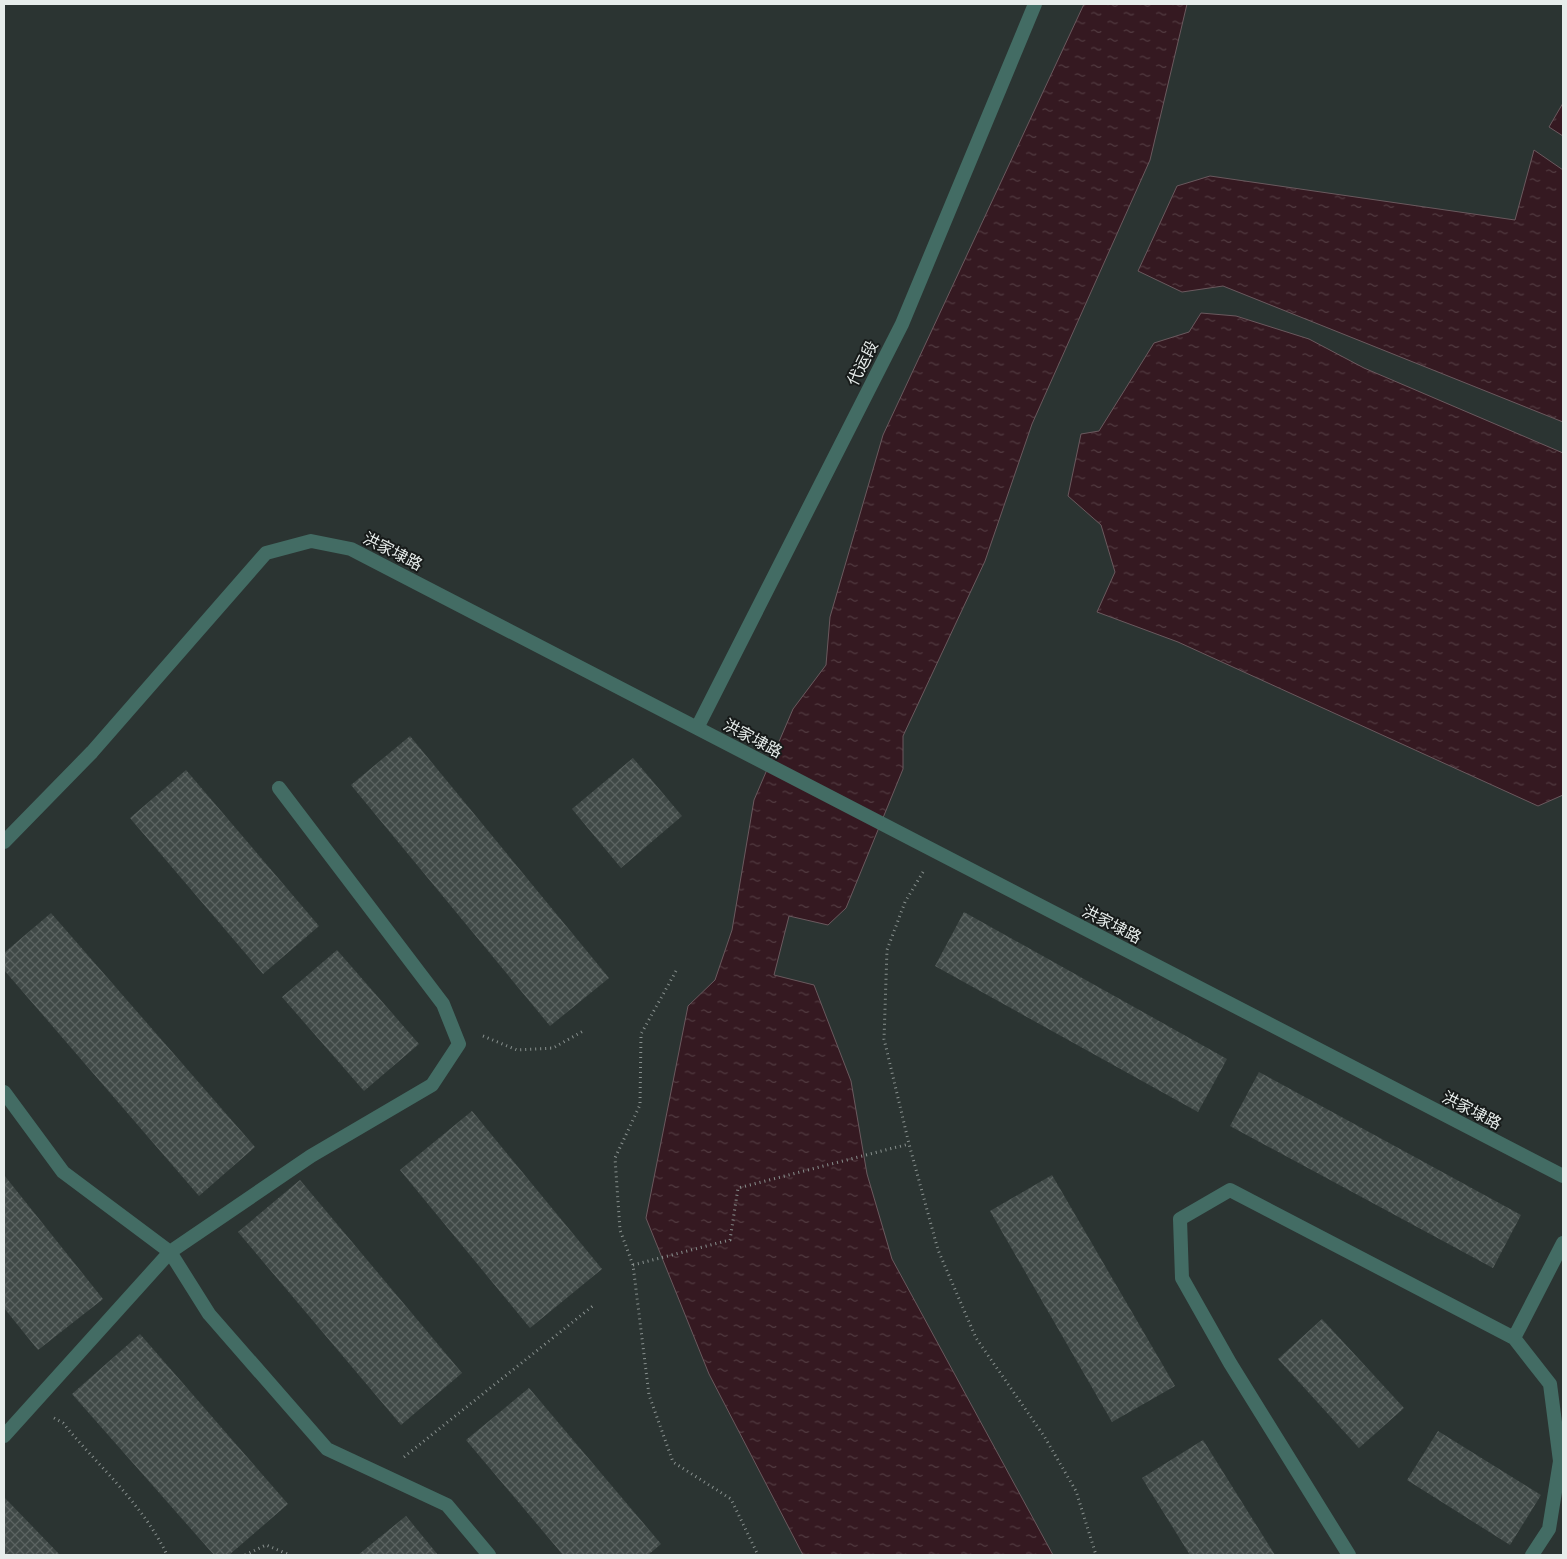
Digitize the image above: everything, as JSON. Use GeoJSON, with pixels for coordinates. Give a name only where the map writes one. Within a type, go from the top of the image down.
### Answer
{"type":"FeatureCollection","features":[{"type":"Feature","properties":{"kind":"street","name":"代运段"},"geometry":{"type":"LineString","coordinates":[[697,728],[902,324],[1035,4]]}},
{"type":"Feature","properties":{"kind":"street","name":"洪家埭路"},"geometry":{"type":"LineString","coordinates":[[4,842],[92,752],[266,553],[312,541],[351,549],[912,841],[1563,1176]]}},
{"type":"Feature","properties":{"kind":"street"},"geometry":{"type":"LineString","coordinates":[[4,1436],[170,1252],[311,1156],[432,1085],[459,1044],[443,1004],[279,788]]}},
{"type":"Feature","properties":{"kind":"street"},"geometry":{"type":"LineString","coordinates":[[4,1092],[63,1172],[170,1252],[209,1314],[327,1449],[447,1506],[489,1555]]}},
{"type":"Feature","properties":{"kind":"street"},"geometry":{"type":"LineString","coordinates":[[1349,1555],[1284,1454],[1182,1278],[1180,1219],[1230,1190],[1514,1338],[1550,1384],[1560,1461],[1549,1529],[1532,1555]]}},
{"type":"Feature","properties":{"kind":"street"},"geometry":{"type":"LineString","coordinates":[[1514,1338],[1563,1243]]}},
{"type":"Feature","properties":{"kind":"path"},"geometry":{"type":"LineString","coordinates":[[934,852],[905,902],[887,950],[884,1039],[909,1144],[938,1250],[976,1338],[1044,1436],[1076,1490],[1096,1555]]}},
{"type":"Feature","properties":{"kind":"path"},"geometry":{"type":"LineString","coordinates":[[676,971],[641,1034],[640,1105],[615,1158],[620,1230],[633,1265],[648,1395],[673,1462],[731,1499],[758,1555]]}},
{"type":"Feature","properties":{"kind":"path"},"geometry":{"type":"LineString","coordinates":[[448,1016],[482,1036],[517,1050],[553,1048],[585,1030]]}},
{"type":"Feature","properties":{"kind":"path"},"geometry":{"type":"LineString","coordinates":[[633,1265],[730,1240],[738,1188],[909,1144]]}},
{"type":"Feature","properties":{"kind":"path"},"geometry":{"type":"LineString","coordinates":[[382,1475],[594,1305]]}},
{"type":"Feature","properties":{"kind":"path"},"geometry":{"type":"LineString","coordinates":[[31,1405],[63,1422],[156,1531],[167,1555]]}},
{"type":"Feature","properties":{"kind":"path"},"geometry":{"type":"LineString","coordinates":[[245,1555],[266,1545],[290,1555]]}},
{"type":"Feature","properties":{"kind":"water"},"geometry":{"type":"Polygon","coordinates":[[[1084,4],[1187,4],[1150,160],[1032,424],[985,561],[903,736],[903,769],[846,908],[828,925],[789,916],[774,975],[814,985],[851,1081],[867,1174],[892,1259],[1053,1555],[803,1555],[709,1374],[646,1218],[688,1006],[715,980],[732,930],[754,800],[793,709],[826,665],[830,617],[883,435],[1084,4]]]}},
{"type":"Feature","properties":{"kind":"water"},"geometry":{"type":"Polygon","coordinates":[[[1563,103],[1563,136],[1549,127],[1563,103]]]}},
{"type":"Feature","properties":{"kind":"water"},"geometry":{"type":"Polygon","coordinates":[[[1534,150],[1563,170],[1563,422],[1223,286],[1182,292],[1138,271],[1177,186],[1210,176],[1515,220],[1534,150]]]}},
{"type":"Feature","properties":{"kind":"water"},"geometry":{"type":"Polygon","coordinates":[[[1201,313],[1236,316],[1309,339],[1364,368],[1563,453],[1563,795],[1538,806],[1178,642],[1097,612],[1115,572],[1101,525],[1068,496],[1081,434],[1099,431],[1154,343],[1189,332],[1201,313]]]}},
{"type":"Feature","properties":{"kind":"building"},"geometry":{"type":"Polygon","coordinates":[[[410,736],[609,978],[550,1026],[351,785],[410,736]]]}},
{"type":"Feature","properties":{"kind":"building"},"geometry":{"type":"Polygon","coordinates":[[[633,758],[682,816],[621,868],[572,809],[633,758]]]}},
{"type":"Feature","properties":{"kind":"building"},"geometry":{"type":"Polygon","coordinates":[[[186,770],[319,926],[263,974],[130,818],[186,770]]]}},
{"type":"Feature","properties":{"kind":"building"},"geometry":{"type":"Polygon","coordinates":[[[964,912],[1227,1059],[1198,1112],[935,966],[964,912]]]}},
{"type":"Feature","properties":{"kind":"building"},"geometry":{"type":"Polygon","coordinates":[[[51,913],[255,1147],[199,1196],[4,970],[4,953],[51,913]]]}},
{"type":"Feature","properties":{"kind":"building"},"geometry":{"type":"Polygon","coordinates":[[[337,950],[419,1044],[364,1091],[282,997],[337,950]]]}},
{"type":"Feature","properties":{"kind":"building"},"geometry":{"type":"Polygon","coordinates":[[[1259,1072],[1521,1215],[1493,1268],[1230,1126],[1259,1072]]]}},
{"type":"Feature","properties":{"kind":"building"},"geometry":{"type":"Polygon","coordinates":[[[472,1111],[602,1269],[530,1328],[400,1170],[472,1111]]]}},
{"type":"Feature","properties":{"kind":"building"},"geometry":{"type":"Polygon","coordinates":[[[4,1175],[103,1299],[38,1350],[4,1308],[4,1175]]]}},
{"type":"Feature","properties":{"kind":"building"},"geometry":{"type":"Polygon","coordinates":[[[1052,1175],[1175,1386],[1112,1422],[990,1211],[1052,1175]]]}},
{"type":"Feature","properties":{"kind":"building"},"geometry":{"type":"Polygon","coordinates":[[[300,1180],[462,1373],[401,1425],[238,1232],[300,1180]]]}},
{"type":"Feature","properties":{"kind":"building"},"geometry":{"type":"Polygon","coordinates":[[[1322,1319],[1404,1408],[1359,1448],[1278,1359],[1322,1319]]]}},
{"type":"Feature","properties":{"kind":"building"},"geometry":{"type":"Polygon","coordinates":[[[140,1334],[288,1504],[229,1555],[214,1555],[72,1394],[140,1334]]]}},
{"type":"Feature","properties":{"kind":"building"},"geometry":{"type":"Polygon","coordinates":[[[529,1388],[661,1544],[648,1555],[563,1555],[466,1440],[529,1388]]]}},
{"type":"Feature","properties":{"kind":"building"},"geometry":{"type":"Polygon","coordinates":[[[1438,1431],[1541,1495],[1510,1545],[1407,1480],[1438,1431]]]}},
{"type":"Feature","properties":{"kind":"building"},"geometry":{"type":"Polygon","coordinates":[[[1203,1440],[1275,1555],[1190,1555],[1142,1478],[1203,1440]]]}},
{"type":"Feature","properties":{"kind":"building"},"geometry":{"type":"Polygon","coordinates":[[[4,1497],[60,1555],[4,1555],[4,1497]]]}},
{"type":"Feature","properties":{"kind":"building"},"geometry":{"type":"Polygon","coordinates":[[[406,1516],[438,1555],[358,1555],[406,1516]]]}}]}
